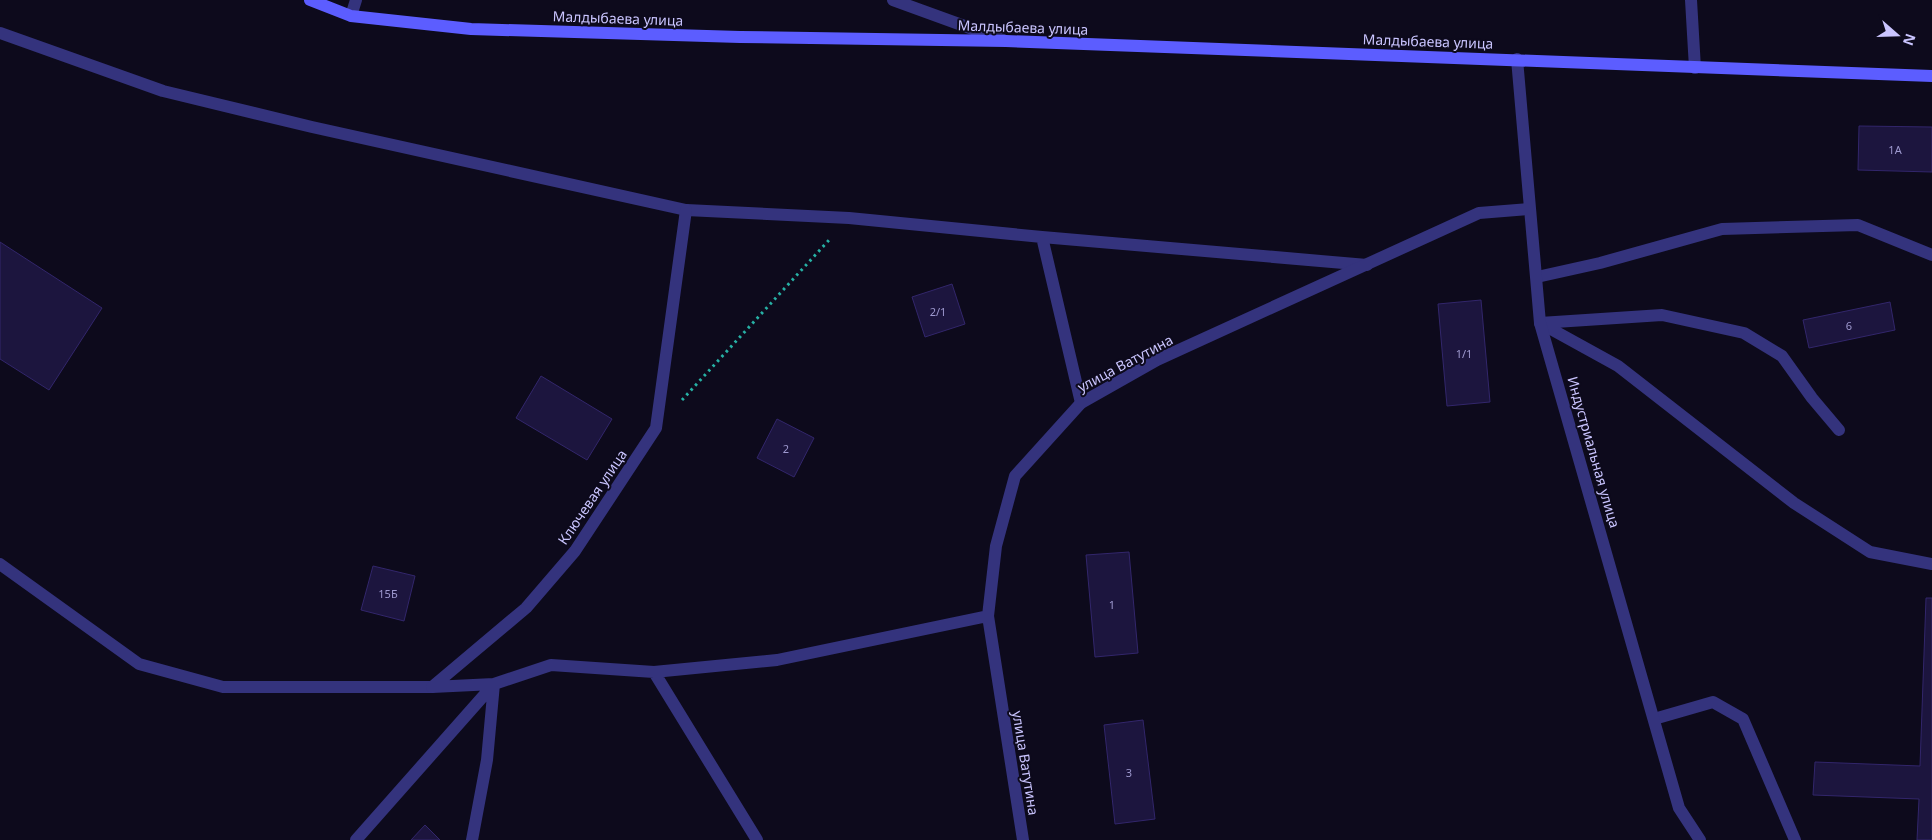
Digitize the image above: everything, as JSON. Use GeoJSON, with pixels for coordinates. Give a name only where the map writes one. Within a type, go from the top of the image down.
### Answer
{"type":"FeatureCollection","features":[{"type":"Feature","properties":{"kind":"main road","name":"Малдыбаева улица"},"geometry":{"type":"LineString","coordinates":[[310,0],[351,16],[471,30],[1006,41],[1932,76]]}},
{"type":"Feature","properties":{"kind":"street"},"geometry":{"type":"LineString","coordinates":[[351,16],[356,0]]}},
{"type":"Feature","properties":{"kind":"street"},"geometry":{"type":"LineString","coordinates":[[893,0],[1006,41]]}},
{"type":"Feature","properties":{"kind":"street"},"geometry":{"type":"LineString","coordinates":[[1691,0],[1695,68]]}},
{"type":"Feature","properties":{"kind":"street"},"geometry":{"type":"LineString","coordinates":[[0,33],[162,91],[331,131],[686,210],[849,218],[1366,265]]}},
{"type":"Feature","properties":{"kind":"street","name":"Индустриальная улица"},"geometry":{"type":"LineString","coordinates":[[1517,59],[1540,323],[1679,808],[1700,840]]}},
{"type":"Feature","properties":{"kind":"street","name":"улица Ватутина"},"geometry":{"type":"LineString","coordinates":[[1021,839],[988,616],[996,546],[1015,476],[1081,403],[1157,360],[1479,214],[1530,208]]}},
{"type":"Feature","properties":{"kind":"street","name":"Ключевая улица"},"geometry":{"type":"LineString","coordinates":[[432,686],[526,608],[574,551],[656,428],[686,210]]}},
{"type":"Feature","properties":{"kind":"street"},"geometry":{"type":"LineString","coordinates":[[1537,277],[1600,263],[1722,229],[1858,225],[1932,255]]}},
{"type":"Feature","properties":{"kind":"street"},"geometry":{"type":"LineString","coordinates":[[1042,237],[1081,403]]}},
{"type":"Feature","properties":{"kind":"street"},"geometry":{"type":"LineString","coordinates":[[1540,323],[1662,315],[1744,333],[1782,356],[1838,430]]}},
{"type":"Feature","properties":{"kind":"street"},"geometry":{"type":"LineString","coordinates":[[1540,323],[1618,366],[1794,503],[1870,552],[1932,564]]}},
{"type":"Feature","properties":{"kind":"street"},"geometry":{"type":"LineString","coordinates":[[0,564],[139,664],[223,687],[494,684],[551,665],[654,672],[777,660],[988,616]]}},
{"type":"Feature","properties":{"kind":"street"},"geometry":{"type":"LineString","coordinates":[[654,672],[757,840]]}},
{"type":"Feature","properties":{"kind":"street"},"geometry":{"type":"LineString","coordinates":[[356,840],[494,684]]}},
{"type":"Feature","properties":{"kind":"street"},"geometry":{"type":"LineString","coordinates":[[472,840],[487,760],[494,684]]}},
{"type":"Feature","properties":{"kind":"street"},"geometry":{"type":"LineString","coordinates":[[1654,719],[1713,702],[1744,719],[1795,840]]}},
{"type":"Feature","properties":{"kind":"path"},"geometry":{"type":"LineString","coordinates":[[656,428],[849,218]]}},
{"type":"Feature","properties":{"kind":"building"},"geometry":{"type":"Polygon","coordinates":[[[1859,126],[1932,127],[1932,172],[1858,170],[1859,126]]]}},
{"type":"Feature","properties":{"kind":"building"},"geometry":{"type":"Polygon","coordinates":[[[0,242],[102,308],[49,390],[0,359],[0,242]]]}},
{"type":"Feature","properties":{"kind":"building"},"geometry":{"type":"Polygon","coordinates":[[[952,284],[965,324],[925,337],[912,297],[952,284]]]}},
{"type":"Feature","properties":{"kind":"building"},"geometry":{"type":"Polygon","coordinates":[[[1481,300],[1490,402],[1447,406],[1438,304],[1481,300]]]}},
{"type":"Feature","properties":{"kind":"building"},"geometry":{"type":"Polygon","coordinates":[[[1890,302],[1895,330],[1809,348],[1803,320],[1890,302]]]}},
{"type":"Feature","properties":{"kind":"building"},"geometry":{"type":"Polygon","coordinates":[[[541,376],[612,419],[587,460],[516,418],[541,376]]]}},
{"type":"Feature","properties":{"kind":"building"},"geometry":{"type":"Polygon","coordinates":[[[777,419],[814,438],[794,477],[757,458],[777,419]]]}},
{"type":"Feature","properties":{"kind":"building"},"geometry":{"type":"Polygon","coordinates":[[[1129,552],[1138,653],[1095,657],[1086,555],[1129,552]]]}},
{"type":"Feature","properties":{"kind":"building"},"geometry":{"type":"Polygon","coordinates":[[[373,566],[415,576],[404,621],[361,610],[373,566]]]}},
{"type":"Feature","properties":{"kind":"building"},"geometry":{"type":"Polygon","coordinates":[[[1926,598],[1932,598],[1932,840],[1917,840],[1919,799],[1813,795],[1815,762],[1920,766],[1926,598]]]}},
{"type":"Feature","properties":{"kind":"building"},"geometry":{"type":"Polygon","coordinates":[[[1143,720],[1155,819],[1115,824],[1104,725],[1143,720]]]}},
{"type":"Feature","properties":{"kind":"building"},"geometry":{"type":"Polygon","coordinates":[[[425,825],[440,840],[411,840],[425,825]]]}}]}
